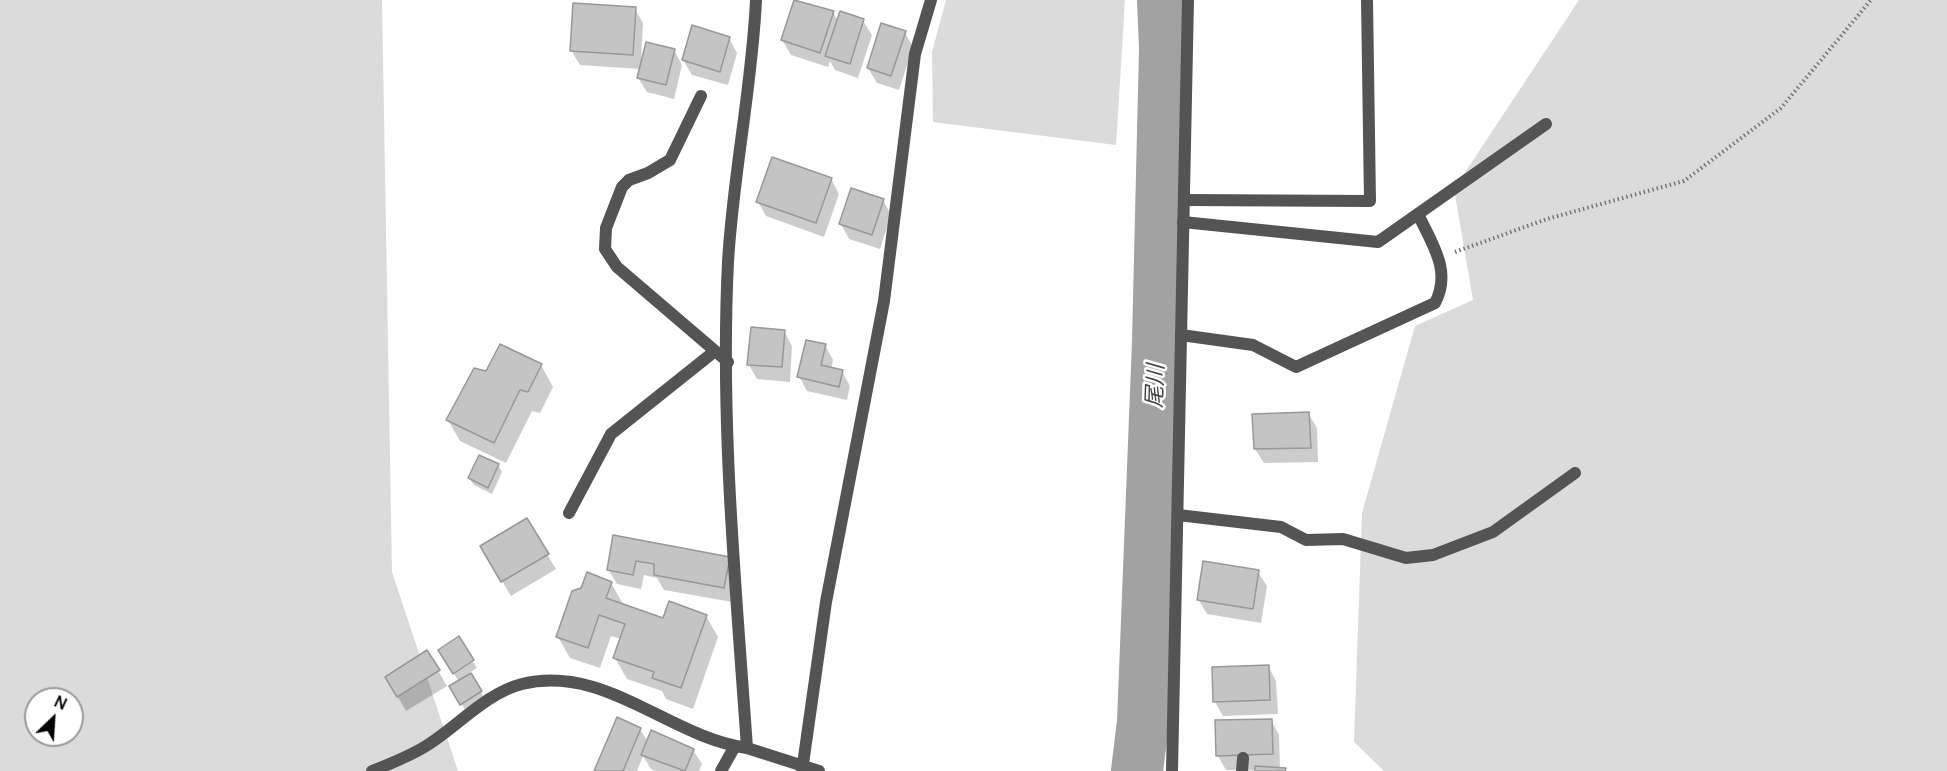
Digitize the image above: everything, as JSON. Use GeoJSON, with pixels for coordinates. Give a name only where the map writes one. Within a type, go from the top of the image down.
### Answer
{"type":"FeatureCollection","features":[{"type":"Feature","properties":{"kind":"street"},"geometry":{"type":"LineString","coordinates":[[721,771],[741,747],[727,441],[729,261],[754,45],[756,0]]}},
{"type":"Feature","properties":{"kind":"street"},"geometry":{"type":"LineString","coordinates":[[803,769],[826,602],[884,300],[915,54],[931,0]]}},
{"type":"Feature","properties":{"kind":"street"},"geometry":{"type":"LineString","coordinates":[[1172,771],[1188,0]]}},
{"type":"Feature","properties":{"kind":"street"},"geometry":{"type":"LineString","coordinates":[[1184,200],[1370,201],[1367,0]]}},
{"type":"Feature","properties":{"kind":"street"},"geometry":{"type":"LineString","coordinates":[[701,96],[670,160],[629,180],[622,187],[606,228],[605,249],[617,267],[728,362]]}},
{"type":"Feature","properties":{"kind":"street"},"geometry":{"type":"LineString","coordinates":[[1184,222],[1378,242],[1546,124]]}},
{"type":"Feature","properties":{"kind":"street"},"geometry":{"type":"LineString","coordinates":[[1181,335],[1253,345],[1296,367],[1435,303],[1443,288],[1441,263],[1418,214]]}},
{"type":"Feature","properties":{"kind":"street"},"geometry":{"type":"LineString","coordinates":[[568,513],[611,434],[715,351]]}},
{"type":"Feature","properties":{"kind":"street"},"geometry":{"type":"LineString","coordinates":[[1178,515],[1281,527],[1306,540],[1343,538],[1406,558],[1433,555],[1493,532],[1575,473]]}},
{"type":"Feature","properties":{"kind":"street"},"geometry":{"type":"LineString","coordinates":[[372,771],[425,747],[497,695],[521,684],[551,681],[585,684],[612,693],[717,743],[741,747],[803,769],[819,771]]}},
{"type":"Feature","properties":{"kind":"path"},"geometry":{"type":"LineString","coordinates":[[1441,263],[1448,254],[1547,219],[1684,181],[1781,108],[1871,0]]}},
{"type":"Feature","properties":{"kind":"shaded area"},"geometry":{"type":"Polygon","coordinates":[[[0,0],[382,0],[392,572],[458,771],[0,771],[0,0]]]}},
{"type":"Feature","properties":{"kind":"shaded area"},"geometry":{"type":"Polygon","coordinates":[[[946,0],[1125,0],[1116,145],[933,122],[932,52],[946,0]]]}},
{"type":"Feature","properties":{"kind":"shaded area"},"geometry":{"type":"Polygon","coordinates":[[[1579,0],[1947,0],[1947,771],[1384,771],[1354,742],[1362,513],[1415,326],[1473,300],[1454,189],[1579,0]]]}},
{"type":"Feature","properties":{"kind":"building"},"geometry":{"type":"Polygon","coordinates":[[[794,0],[834,11],[820,53],[781,40],[794,0]]]}},
{"type":"Feature","properties":{"kind":"building"},"geometry":{"type":"Polygon","coordinates":[[[573,3],[636,7],[633,55],[570,51],[573,3]]]}},
{"type":"Feature","properties":{"kind":"building"},"geometry":{"type":"Polygon","coordinates":[[[840,11],[864,19],[850,64],[825,56],[840,11]]]}},
{"type":"Feature","properties":{"kind":"building"},"geometry":{"type":"Polygon","coordinates":[[[881,23],[906,31],[891,76],[867,68],[881,23]]]}},
{"type":"Feature","properties":{"kind":"building"},"geometry":{"type":"Polygon","coordinates":[[[692,25],[730,37],[720,72],[682,60],[692,25]]]}},
{"type":"Feature","properties":{"kind":"building"},"geometry":{"type":"Polygon","coordinates":[[[646,42],[675,49],[666,85],[637,78],[646,42]]]}},
{"type":"Feature","properties":{"kind":"building"},"geometry":{"type":"Polygon","coordinates":[[[772,157],[832,178],[816,223],[756,202],[772,157]]]}},
{"type":"Feature","properties":{"kind":"building"},"geometry":{"type":"Polygon","coordinates":[[[851,188],[884,199],[872,235],[839,224],[851,188]]]}},
{"type":"Feature","properties":{"kind":"building"},"geometry":{"type":"Polygon","coordinates":[[[751,327],[785,330],[782,367],[747,365],[751,327]]]}},
{"type":"Feature","properties":{"kind":"building"},"geometry":{"type":"Polygon","coordinates":[[[806,340],[826,344],[821,365],[843,370],[839,387],[797,377],[806,340]]]}},
{"type":"Feature","properties":{"kind":"building"},"geometry":{"type":"Polygon","coordinates":[[[500,344],[542,364],[528,392],[520,390],[494,443],[446,420],[474,368],[486,371],[500,344]]]}},
{"type":"Feature","properties":{"kind":"building"},"geometry":{"type":"Polygon","coordinates":[[[1309,412],[1311,448],[1254,449],[1252,414],[1309,412]]]}},
{"type":"Feature","properties":{"kind":"building"},"geometry":{"type":"Polygon","coordinates":[[[479,455],[499,464],[488,488],[468,478],[479,455]]]}},
{"type":"Feature","properties":{"kind":"building"},"geometry":{"type":"Polygon","coordinates":[[[527,518],[549,554],[501,582],[480,546],[527,518]]]}},
{"type":"Feature","properties":{"kind":"building"},"geometry":{"type":"Polygon","coordinates":[[[613,535],[730,557],[724,588],[654,575],[654,564],[636,561],[633,575],[607,570],[613,535]]]}},
{"type":"Feature","properties":{"kind":"building"},"geometry":{"type":"Polygon","coordinates":[[[1203,561],[1259,570],[1253,609],[1197,600],[1203,561]]]}},
{"type":"Feature","properties":{"kind":"building"},"geometry":{"type":"Polygon","coordinates":[[[587,572],[612,582],[606,598],[663,618],[669,601],[707,615],[681,688],[652,678],[654,672],[613,658],[625,624],[599,615],[588,648],[556,637],[572,591],[581,588],[587,572]]]}},
{"type":"Feature","properties":{"kind":"building"},"geometry":{"type":"Polygon","coordinates":[[[459,636],[474,660],[453,674],[438,650],[459,636]]]}},
{"type":"Feature","properties":{"kind":"building"},"geometry":{"type":"Polygon","coordinates":[[[427,650],[440,670],[397,697],[385,677],[427,650]]]}},
{"type":"Feature","properties":{"kind":"building"},"geometry":{"type":"Polygon","coordinates":[[[1269,665],[1270,700],[1213,702],[1212,667],[1269,665]]]}},
{"type":"Feature","properties":{"kind":"building"},"geometry":{"type":"Polygon","coordinates":[[[471,673],[482,691],[460,705],[449,686],[471,673]]]}},
{"type":"Feature","properties":{"kind":"building"},"geometry":{"type":"Polygon","coordinates":[[[617,717],[641,728],[623,771],[594,771],[617,717]]]}},
{"type":"Feature","properties":{"kind":"building"},"geometry":{"type":"Polygon","coordinates":[[[1272,719],[1273,754],[1216,756],[1215,720],[1272,719]]]}},
{"type":"Feature","properties":{"kind":"building"},"geometry":{"type":"Polygon","coordinates":[[[651,730],[694,749],[685,771],[641,755],[651,730]]]}},
{"type":"Feature","properties":{"kind":"building"},"geometry":{"type":"Polygon","coordinates":[[[1255,766],[1286,768],[1285,771],[1255,771],[1255,766]]]}},
{"type":"Feature","properties":{"kind":"waterway","name":"尾川"},"geometry":{"type":"LineString","coordinates":[[1137,771],[1143,722],[1158,341],[1165,48],[1163,0]]}}]}
